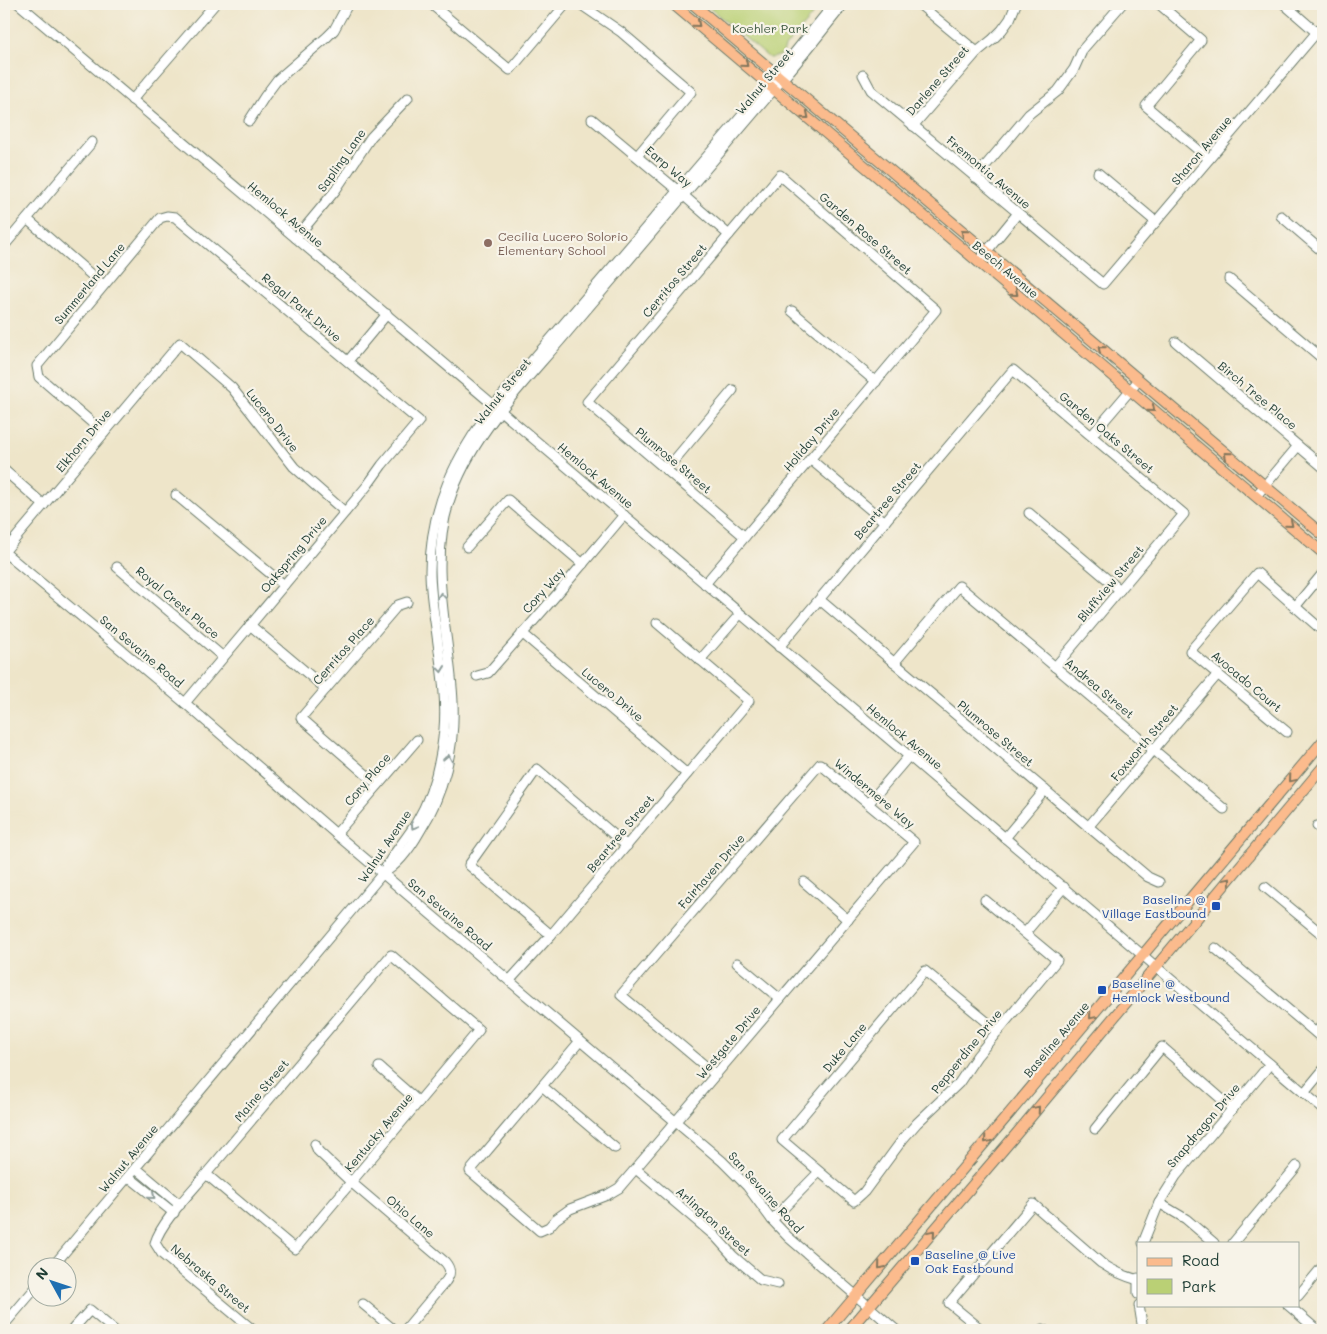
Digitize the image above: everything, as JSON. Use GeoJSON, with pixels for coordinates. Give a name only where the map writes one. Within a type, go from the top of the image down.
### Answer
{"type":"FeatureCollection","features":[{"type":"Feature","properties":{"kind":"main road","name":"Beech Avenue"},"geometry":{"type":"LineString","coordinates":[[673,4],[1323,553]]}},
{"type":"Feature","properties":{"kind":"main road","name":"Beech Avenue"},"geometry":{"type":"LineString","coordinates":[[693,4],[1323,536]]}},
{"type":"Feature","properties":{"kind":"main road","name":"Baseline Avenue"},"geometry":{"type":"LineString","coordinates":[[827,1330],[1323,742]]}},
{"type":"Feature","properties":{"kind":"main road"},"geometry":{"type":"LineString","coordinates":[[849,1330],[1013,1138],[1323,767]]}},
{"type":"Feature","properties":{"kind":"street","name":"Hemlock Avenue"},"geometry":{"type":"LineString","coordinates":[[19,4],[1064,887],[1142,956],[1323,1109]]}},
{"type":"Feature","properties":{"kind":"street"},"geometry":{"type":"LineString","coordinates":[[132,100],[215,4]]}},
{"type":"Feature","properties":{"kind":"street"},"geometry":{"type":"LineString","coordinates":[[249,121],[264,96],[277,80],[334,30],[348,4]]}},
{"type":"Feature","properties":{"kind":"street"},"geometry":{"type":"LineString","coordinates":[[431,4],[510,70],[566,4]]}},
{"type":"Feature","properties":{"kind":"street"},"geometry":{"type":"LineString","coordinates":[[580,4],[621,32],[691,92],[637,156]]}},
{"type":"Feature","properties":{"kind":"street","name":"Walnut Street"},"geometry":{"type":"LineString","coordinates":[[780,77],[834,4]]}},
{"type":"Feature","properties":{"kind":"street","name":"Walnut Street"},"geometry":{"type":"LineString","coordinates":[[497,408],[844,4]]}},
{"type":"Feature","properties":{"kind":"street"},"geometry":{"type":"LineString","coordinates":[[919,4],[977,52]]}},
{"type":"Feature","properties":{"kind":"street","name":"Darlene Street"},"geometry":{"type":"LineString","coordinates":[[913,126],[977,52],[1002,30],[1010,19],[1016,4]]}},
{"type":"Feature","properties":{"kind":"street"},"geometry":{"type":"LineString","coordinates":[[976,178],[1029,114],[1058,91],[1074,69],[1083,49],[1122,4]]}},
{"type":"Feature","properties":{"kind":"street"},"geometry":{"type":"LineString","coordinates":[[1159,4],[1201,40],[1146,106],[1209,159]]}},
{"type":"Feature","properties":{"kind":"street"},"geometry":{"type":"LineString","coordinates":[[1284,4],[1320,35]]}},
{"type":"Feature","properties":{"kind":"street","name":"Sharon Avenue"},"geometry":{"type":"LineString","coordinates":[[1104,284],[1209,159],[1320,35]]}},
{"type":"Feature","properties":{"kind":"street","name":"Fremontia Avenue"},"geometry":{"type":"LineString","coordinates":[[863,75],[871,90],[1104,284]]}},
{"type":"Feature","properties":{"kind":"street","name":"Sapling Lane"},"geometry":{"type":"LineString","coordinates":[[296,238],[335,191],[371,137],[408,98]]}},
{"type":"Feature","properties":{"kind":"street","name":"Earp Way"},"geometry":{"type":"LineString","coordinates":[[592,118],[681,192],[729,235]]}},
{"type":"Feature","properties":{"kind":"street"},"geometry":{"type":"LineString","coordinates":[[4,246],[92,142]]}},
{"type":"Feature","properties":{"kind":"street"},"geometry":{"type":"LineString","coordinates":[[1098,173],[1156,222]]}},
{"type":"Feature","properties":{"kind":"street","name":"Cerritos Street"},"geometry":{"type":"LineString","coordinates":[[587,402],[780,175]]}},
{"type":"Feature","properties":{"kind":"street","name":"Garden Rose Street"},"geometry":{"type":"LineString","coordinates":[[780,175],[936,310]]}},
{"type":"Feature","properties":{"kind":"street"},"geometry":{"type":"LineString","coordinates":[[978,262],[1018,213]]}},
{"type":"Feature","properties":{"kind":"street","name":"Summerland Lane"},"geometry":{"type":"LineString","coordinates":[[104,433],[39,378],[37,371],[39,362],[160,218],[167,216]]}},
{"type":"Feature","properties":{"kind":"street","name":"Regal Park Drive"},"geometry":{"type":"LineString","coordinates":[[167,216],[175,217],[419,420]]}},
{"type":"Feature","properties":{"kind":"street"},"geometry":{"type":"LineString","coordinates":[[1281,216],[1323,252]]}},
{"type":"Feature","properties":{"kind":"street"},"geometry":{"type":"LineString","coordinates":[[27,219],[103,285]]}},
{"type":"Feature","properties":{"kind":"street"},"geometry":{"type":"LineString","coordinates":[[1229,279],[1323,359]]}},
{"type":"Feature","properties":{"kind":"street","name":"Holiday Drive"},"geometry":{"type":"LineString","coordinates":[[705,584],[936,310]]}},
{"type":"Feature","properties":{"kind":"street"},"geometry":{"type":"LineString","coordinates":[[792,311],[876,382]]}},
{"type":"Feature","properties":{"kind":"street"},"geometry":{"type":"LineString","coordinates":[[348,361],[387,314]]}},
{"type":"Feature","properties":{"kind":"street","name":"Birch Tree Place"},"geometry":{"type":"LineString","coordinates":[[1176,342],[1323,467]]}},
{"type":"Feature","properties":{"kind":"street","name":"Elkhorn Drive"},"geometry":{"type":"LineString","coordinates":[[4,552],[180,343]]}},
{"type":"Feature","properties":{"kind":"street","name":"Lucero Drive"},"geometry":{"type":"LineString","coordinates":[[180,343],[232,388],[294,467],[345,512]]}},
{"type":"Feature","properties":{"kind":"street","name":"Garden Oaks Street"},"geometry":{"type":"LineString","coordinates":[[1014,370],[1184,514]]}},
{"type":"Feature","properties":{"kind":"street","name":"Beartree Street"},"geometry":{"type":"LineString","coordinates":[[780,647],[1014,370]]}},
{"type":"Feature","properties":{"kind":"street"},"geometry":{"type":"LineString","coordinates":[[1092,435],[1139,380]]}},
{"type":"Feature","properties":{"kind":"street"},"geometry":{"type":"LineString","coordinates":[[666,470],[733,390]]}},
{"type":"Feature","properties":{"kind":"street","name":"Plumrose Street"},"geometry":{"type":"LineString","coordinates":[[587,402],[745,537]]}},
{"type":"Feature","properties":{"kind":"street","name":"Walnut Avenue"},"geometry":{"type":"LineString","coordinates":[[62,1256],[383,873],[387,864],[417,821],[427,801],[435,777],[444,728],[444,702],[430,572],[431,551],[440,504],[454,467],[474,432],[497,408]]}},
{"type":"Feature","properties":{"kind":"street","name":"Oakspring Drive"},"geometry":{"type":"LineString","coordinates":[[184,703],[345,512],[419,420]]}},
{"type":"Feature","properties":{"kind":"street"},"geometry":{"type":"LineString","coordinates":[[1256,496],[1298,446]]}},
{"type":"Feature","properties":{"kind":"street"},"geometry":{"type":"LineString","coordinates":[[810,459],[885,522]]}},
{"type":"Feature","properties":{"kind":"street"},"geometry":{"type":"LineString","coordinates":[[4,470],[44,505]]}},
{"type":"Feature","properties":{"kind":"street"},"geometry":{"type":"LineString","coordinates":[[176,495],[284,585]]}},
{"type":"Feature","properties":{"kind":"street"},"geometry":{"type":"LineString","coordinates":[[467,547],[508,500],[583,564]]}},
{"type":"Feature","properties":{"kind":"street"},"geometry":{"type":"LineString","coordinates":[[1030,513],[1120,590]]}},
{"type":"Feature","properties":{"kind":"street","name":"Bluffview Street"},"geometry":{"type":"LineString","coordinates":[[1055,667],[1184,514]]}},
{"type":"Feature","properties":{"kind":"street","name":"Cory Way"},"geometry":{"type":"LineString","coordinates":[[477,676],[488,673],[624,515]]}},
{"type":"Feature","properties":{"kind":"street","name":"San Sevaine Road"},"geometry":{"type":"LineString","coordinates":[[4,552],[722,1160],[747,1186],[772,1220],[808,1256],[896,1330]]}},
{"type":"Feature","properties":{"kind":"street","name":"Royal Crest Place"},"geometry":{"type":"LineString","coordinates":[[117,566],[223,657]]}},
{"type":"Feature","properties":{"kind":"street","name":"Avocado Court"},"geometry":{"type":"LineString","coordinates":[[1287,732],[1190,650],[1257,573],[1295,606]]}},
{"type":"Feature","properties":{"kind":"street"},"geometry":{"type":"LineString","coordinates":[[1323,573],[1295,606],[1323,631]]}},
{"type":"Feature","properties":{"kind":"street","name":"Andrea Street"},"geometry":{"type":"LineString","coordinates":[[894,663],[959,586],[1224,809]]}},
{"type":"Feature","properties":{"kind":"street","name":"Plumrose Street"},"geometry":{"type":"LineString","coordinates":[[820,600],[1088,827],[1148,877],[1158,882]]}},
{"type":"Feature","properties":{"kind":"street","name":"Cerritos Place"},"geometry":{"type":"LineString","coordinates":[[378,785],[301,718],[398,605],[407,602]]}},
{"type":"Feature","properties":{"kind":"street"},"geometry":{"type":"LineString","coordinates":[[657,623],[700,660],[740,614]]}},
{"type":"Feature","properties":{"kind":"street"},"geometry":{"type":"LineString","coordinates":[[250,625],[326,689]]}},
{"type":"Feature","properties":{"kind":"street","name":"Lucero Drive"},"geometry":{"type":"LineString","coordinates":[[522,633],[687,774]]}},
{"type":"Feature","properties":{"kind":"street","name":"Beartree Street"},"geometry":{"type":"LineString","coordinates":[[510,980],[551,935],[749,701],[700,660]]}},
{"type":"Feature","properties":{"kind":"street","name":"Foxworth Street"},"geometry":{"type":"LineString","coordinates":[[1088,827],[1218,674]]}},
{"type":"Feature","properties":{"kind":"street","name":"Cory Place"},"geometry":{"type":"LineString","coordinates":[[336,834],[417,740]]}},
{"type":"Feature","properties":{"kind":"street"},"geometry":{"type":"LineString","coordinates":[[868,804],[909,756]]}},
{"type":"Feature","properties":{"kind":"street","name":"Windermere Way"},"geometry":{"type":"LineString","coordinates":[[820,764],[914,842]]}},
{"type":"Feature","properties":{"kind":"street","name":"Fairhaven Drive"},"geometry":{"type":"LineString","coordinates":[[716,1075],[621,995],[820,764]]}},
{"type":"Feature","properties":{"kind":"street"},"geometry":{"type":"LineString","coordinates":[[551,935],[469,865],[537,769],[626,846]]}},
{"type":"Feature","properties":{"kind":"street"},"geometry":{"type":"LineString","coordinates":[[1004,838],[1045,790]]}},
{"type":"Feature","properties":{"kind":"street","name":"Westgate Drive"},"geometry":{"type":"LineString","coordinates":[[542,1086],[470,1171],[540,1231],[549,1227],[556,1219],[570,1209],[607,1195],[619,1188],[914,842]]}},
{"type":"Feature","properties":{"kind":"street"},"geometry":{"type":"LineString","coordinates":[[804,882],[848,920]]}},
{"type":"Feature","properties":{"kind":"street"},"geometry":{"type":"LineString","coordinates":[[985,900],[1025,933],[1064,887]]}},
{"type":"Feature","properties":{"kind":"street"},"geometry":{"type":"LineString","coordinates":[[1265,887],[1323,935]]}},
{"type":"Feature","properties":{"kind":"street","name":"Pepperdine Drive"},"geometry":{"type":"LineString","coordinates":[[818,1172],[854,1201],[864,1192],[907,1134],[959,1083],[978,1056],[1057,960],[1025,933]]}},
{"type":"Feature","properties":{"kind":"street"},"geometry":{"type":"LineString","coordinates":[[1215,948],[1323,1039]]}},
{"type":"Feature","properties":{"kind":"street","name":"Maine Street"},"geometry":{"type":"LineString","coordinates":[[155,1243],[158,1233],[180,1205],[391,955],[479,1030]]}},
{"type":"Feature","properties":{"kind":"street"},"geometry":{"type":"LineString","coordinates":[[737,963],[780,999]]}},
{"type":"Feature","properties":{"kind":"street","name":"Duke Lane"},"geometry":{"type":"LineString","coordinates":[[818,1172],[782,1140],[925,971],[998,1031]]}},
{"type":"Feature","properties":{"kind":"street"},"geometry":{"type":"LineString","coordinates":[[1316,1033],[1323,1024]]}},
{"type":"Feature","properties":{"kind":"street","name":"Kentucky Avenue"},"geometry":{"type":"LineString","coordinates":[[206,1174],[295,1249],[479,1030]]}},
{"type":"Feature","properties":{"kind":"street"},"geometry":{"type":"LineString","coordinates":[[580,1041],[542,1086],[615,1148]]}},
{"type":"Feature","properties":{"kind":"street"},"geometry":{"type":"LineString","coordinates":[[1095,1129],[1162,1047],[1233,1109]]}},
{"type":"Feature","properties":{"kind":"street","name":"Snapdragon Drive"},"geometry":{"type":"LineString","coordinates":[[1143,1242],[1159,1203],[1176,1176],[1270,1064]]}},
{"type":"Feature","properties":{"kind":"street"},"geometry":{"type":"LineString","coordinates":[[379,1067],[419,1102]]}},
{"type":"Feature","properties":{"kind":"street"},"geometry":{"type":"LineString","coordinates":[[1304,1093],[1323,1070]]}},
{"type":"Feature","properties":{"kind":"street","name":"Ohio Lane"},"geometry":{"type":"LineString","coordinates":[[315,1144],[318,1151],[352,1182],[445,1262],[450,1271],[446,1281],[404,1330]]}},
{"type":"Feature","properties":{"kind":"street"},"geometry":{"type":"LineString","coordinates":[[1234,1242],[1297,1166]]}},
{"type":"Feature","properties":{"kind":"street"},"geometry":{"type":"LineString","coordinates":[[136,1168],[180,1205]]}},
{"type":"Feature","properties":{"kind":"street","name":"Arlington Street"},"geometry":{"type":"LineString","coordinates":[[636,1169],[716,1237],[733,1256],[761,1280],[778,1284]]}},
{"type":"Feature","properties":{"kind":"street"},"geometry":{"type":"LineString","coordinates":[[772,1220],[818,1172]]}},
{"type":"Feature","properties":{"kind":"street"},"geometry":{"type":"LineString","coordinates":[[129,1177],[174,1214]]}},
{"type":"Feature","properties":{"kind":"street"},"geometry":{"type":"LineString","coordinates":[[1159,1203],[1186,1219],[1213,1242]]}},
{"type":"Feature","properties":{"kind":"street"},"geometry":{"type":"LineString","coordinates":[[982,1330],[949,1303],[1033,1204],[1101,1263],[1128,1278],[1137,1279]]}},
{"type":"Feature","properties":{"kind":"street","name":"Nebraska Street"},"geometry":{"type":"LineString","coordinates":[[155,1243],[162,1254],[253,1330]]}},
{"type":"Feature","properties":{"kind":"street"},"geometry":{"type":"LineString","coordinates":[[1300,1294],[1323,1266]]}},
{"type":"Feature","properties":{"kind":"street"},"geometry":{"type":"LineString","coordinates":[[4,1325],[28,1297]]}},
{"type":"Feature","properties":{"kind":"street"},"geometry":{"type":"LineString","coordinates":[[363,1304],[394,1330]]}},
{"type":"Feature","properties":{"kind":"street"},"geometry":{"type":"LineString","coordinates":[[1139,1306],[1143,1330]]}},
{"type":"Feature","properties":{"kind":"street"},"geometry":{"type":"LineString","coordinates":[[1289,1306],[1317,1330]]}},
{"type":"Feature","properties":{"kind":"street"},"geometry":{"type":"LineString","coordinates":[[72,1330],[90,1310],[114,1330]]}},
{"type":"Feature","properties":{"kind":"green space","name":"Koehler Park"},"geometry":{"type":"Polygon","coordinates":[[[705,4],[822,4],[781,54],[769,58],[705,4]]]}},
{"type":"Feature","properties":{"kind":"place","name":"Cecilia Lucero Solorio Elementary School"},"geometry":{"type":"Point","coordinates":[488,243]}},
{"type":"Feature","properties":{"kind":"place","name":"Baseline @ Village Eastbound"},"geometry":{"type":"Point","coordinates":[1216,906]}},
{"type":"Feature","properties":{"kind":"place","name":"Baseline @ Hemlock Westbound"},"geometry":{"type":"Point","coordinates":[1102,990]}},
{"type":"Feature","properties":{"kind":"place","name":"Baseline @ Live Oak Eastbound"},"geometry":{"type":"Point","coordinates":[915,1261]}}]}
